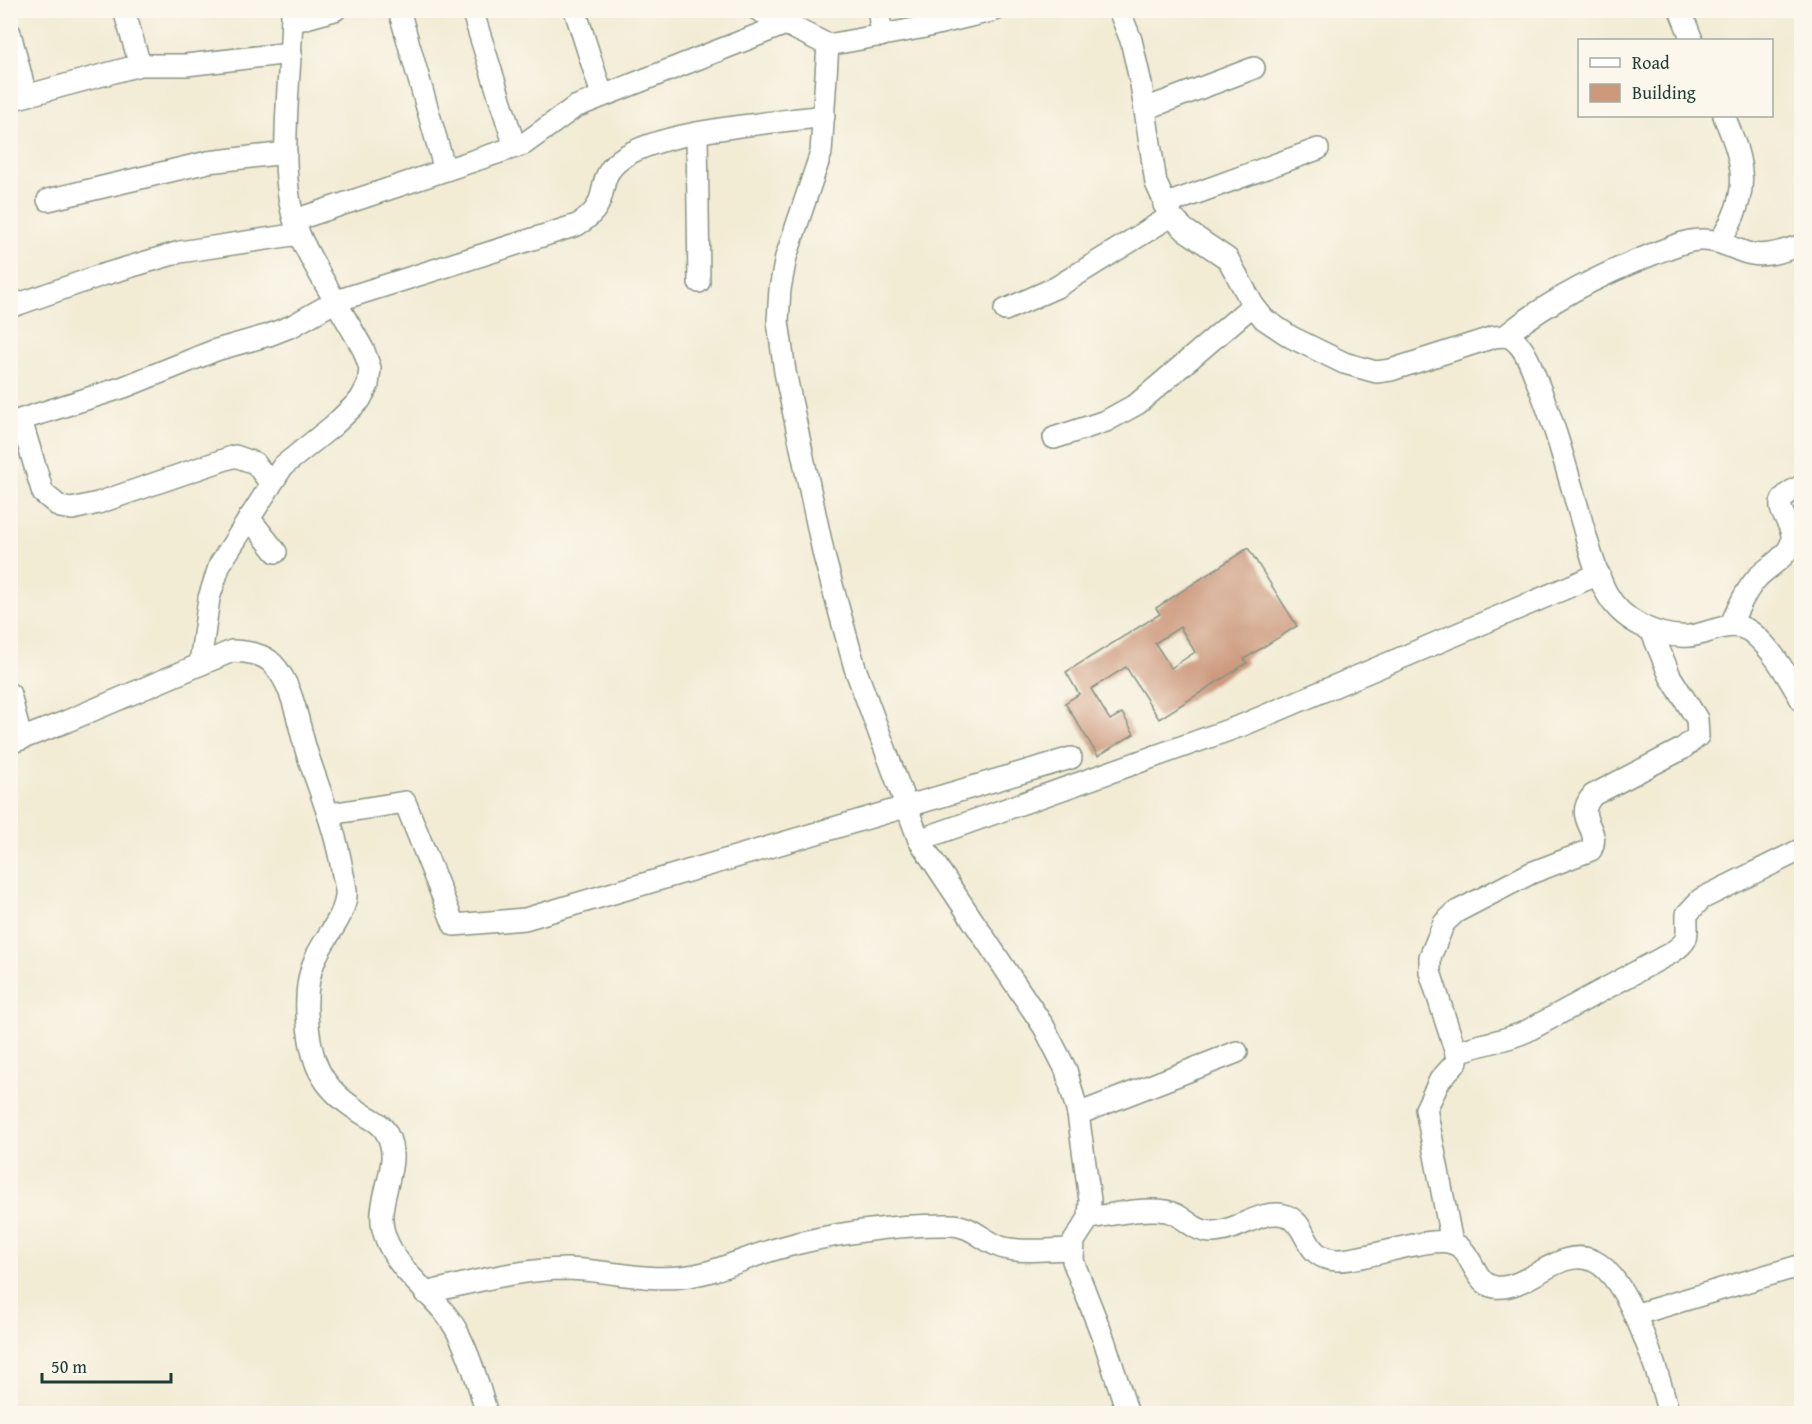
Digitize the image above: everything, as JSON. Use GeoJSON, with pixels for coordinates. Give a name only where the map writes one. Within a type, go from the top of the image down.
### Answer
{"type":"FeatureCollection","features":[{"type":"Feature","properties":{"kind":"street"},"geometry":{"type":"LineString","coordinates":[[124,10],[140,66]]}},
{"type":"Feature","properties":{"kind":"street"},"geometry":{"type":"LineString","coordinates":[[201,664],[209,598],[220,564],[283,466],[334,425],[360,400],[368,385],[370,368],[364,351],[297,227],[288,193],[286,153],[292,16],[335,10]]}},
{"type":"Feature","properties":{"kind":"street"},"geometry":{"type":"LineString","coordinates":[[399,10],[446,170]]}},
{"type":"Feature","properties":{"kind":"street"},"geometry":{"type":"LineString","coordinates":[[472,10],[515,147]]}},
{"type":"Feature","properties":{"kind":"street"},"geometry":{"type":"LineString","coordinates":[[575,10],[602,96]]}},
{"type":"Feature","properties":{"kind":"street"},"geometry":{"type":"LineString","coordinates":[[758,10],[783,25],[828,45],[881,36],[995,10]]}},
{"type":"Feature","properties":{"kind":"street"},"geometry":{"type":"LineString","coordinates":[[879,10],[881,36]]}},
{"type":"Feature","properties":{"kind":"street"},"geometry":{"type":"LineString","coordinates":[[1119,10],[1131,40],[1145,109],[1156,183],[1167,211],[1185,230],[1228,259],[1252,305],[1264,319],[1291,337],[1344,363],[1376,372],[1412,364],[1474,342],[1505,336],[1544,306],[1623,266],[1684,243],[1700,239],[1720,241],[1745,253],[1759,255],[1802,245]]}},
{"type":"Feature","properties":{"kind":"street"},"geometry":{"type":"LineString","coordinates":[[1680,10],[1692,39]]}},
{"type":"Feature","properties":{"kind":"street"},"geometry":{"type":"LineString","coordinates":[[10,307],[172,254],[297,227],[446,170],[515,147],[541,133],[564,112],[783,25]]}},
{"type":"Feature","properties":{"kind":"street"},"geometry":{"type":"LineString","coordinates":[[10,33],[19,98],[140,66],[186,65],[291,53]]}},
{"type":"Feature","properties":{"kind":"street"},"geometry":{"type":"LineString","coordinates":[[828,45],[820,153],[786,257],[780,289],[778,321],[785,372],[824,556],[855,668],[905,808],[919,840],[1044,1028],[1066,1070],[1078,1114],[1084,1167],[1089,1187],[1089,1218],[1072,1249],[1073,1261],[1104,1340],[1128,1413]]}},
{"type":"Feature","properties":{"kind":"street"},"geometry":{"type":"LineString","coordinates":[[1145,109],[1254,68]]}},
{"type":"Feature","properties":{"kind":"street"},"geometry":{"type":"LineString","coordinates":[[271,484],[255,463],[236,456],[98,503],[72,509],[60,507],[43,493],[16,422],[124,387],[216,350],[269,335],[292,326],[336,301],[577,225],[590,217],[598,208],[603,180],[621,159],[664,140],[824,116]]}},
{"type":"Feature","properties":{"kind":"street"},"geometry":{"type":"LineString","coordinates":[[1720,241],[1733,220],[1742,185],[1739,152],[1724,117]]}},
{"type":"Feature","properties":{"kind":"street"},"geometry":{"type":"LineString","coordinates":[[698,134],[699,282]]}},
{"type":"Feature","properties":{"kind":"street"},"geometry":{"type":"LineString","coordinates":[[1005,310],[1057,287],[1167,211],[1318,149]]}},
{"type":"Feature","properties":{"kind":"street"},"geometry":{"type":"LineString","coordinates":[[48,200],[208,162],[286,153]]}},
{"type":"Feature","properties":{"kind":"street"},"geometry":{"type":"LineString","coordinates":[[1054,438],[1106,421],[1137,404],[1252,305]]}},
{"type":"Feature","properties":{"kind":"street"},"geometry":{"type":"LineString","coordinates":[[1505,336],[1515,340],[1524,351],[1543,396],[1599,574],[1606,592],[1618,609],[1633,621],[1666,635],[1691,636],[1730,626],[1750,632],[1771,653],[1802,701]]}},
{"type":"Feature","properties":{"kind":"street"},"geometry":{"type":"LineString","coordinates":[[1730,626],[1743,597],[1757,578],[1784,555],[1791,544],[1792,535],[1782,514],[1781,504],[1784,496],[1802,486]]}},
{"type":"Feature","properties":{"kind":"street"},"geometry":{"type":"LineString","coordinates":[[249,518],[276,552]]}},
{"type":"Feature","properties":{"kind":"street"},"geometry":{"type":"LineString","coordinates":[[919,840],[1243,725],[1599,574]]}},
{"type":"Feature","properties":{"kind":"street"},"geometry":{"type":"LineString","coordinates":[[1452,1243],[1426,1109],[1436,1086],[1456,1061],[1456,1053],[1430,972],[1430,957],[1443,923],[1456,912],[1531,873],[1591,850],[1594,834],[1584,812],[1586,803],[1593,795],[1682,749],[1698,736],[1697,719],[1670,676],[1651,630]]}},
{"type":"Feature","properties":{"kind":"street"},"geometry":{"type":"LineString","coordinates":[[10,694],[16,741],[232,651],[255,653],[273,663],[285,682],[330,814],[346,896],[341,912],[316,956],[309,979],[307,1013],[313,1060],[322,1078],[340,1098],[374,1119],[386,1130],[392,1142],[390,1175],[382,1213],[384,1234],[406,1274],[458,1332],[488,1413]]}},
{"type":"Feature","properties":{"kind":"street"},"geometry":{"type":"LineString","coordinates":[[330,814],[405,802],[454,925],[525,919],[1071,758]]}},
{"type":"Feature","properties":{"kind":"street"},"geometry":{"type":"LineString","coordinates":[[1456,1053],[1475,1045],[1511,1039],[1671,952],[1685,942],[1688,936],[1687,914],[1701,899],[1802,849]]}},
{"type":"Feature","properties":{"kind":"street"},"geometry":{"type":"LineString","coordinates":[[1078,1114],[1238,1052]]}},
{"type":"Feature","properties":{"kind":"street"},"geometry":{"type":"LineString","coordinates":[[1089,1218],[1166,1210],[1195,1228],[1216,1232],[1270,1215],[1281,1215],[1295,1222],[1311,1250],[1321,1257],[1334,1260],[1434,1242],[1452,1243],[1463,1250],[1484,1282],[1493,1287],[1515,1283],[1554,1265],[1584,1258],[1595,1262],[1617,1285],[1634,1315],[1643,1333],[1669,1413]]}},
{"type":"Feature","properties":{"kind":"street"},"geometry":{"type":"LineString","coordinates":[[425,1293],[531,1270],[569,1269],[678,1278],[703,1274],[773,1250],[839,1234],[932,1225],[954,1225],[967,1228],[990,1243],[1005,1248],[1072,1249]]}},
{"type":"Feature","properties":{"kind":"street"},"geometry":{"type":"LineString","coordinates":[[1634,1315],[1802,1265]]}},
{"type":"Feature","properties":{"kind":"building"},"geometry":{"type":"Polygon","coordinates":[[[1248,548],[1297,626],[1244,659],[1247,663],[1159,719],[1126,667],[1091,689],[1110,720],[1122,713],[1134,734],[1098,756],[1065,703],[1079,694],[1066,672],[1160,614],[1156,608],[1248,548]],[[1180,627],[1155,643],[1171,668],[1195,652],[1180,627]]]}}]}
